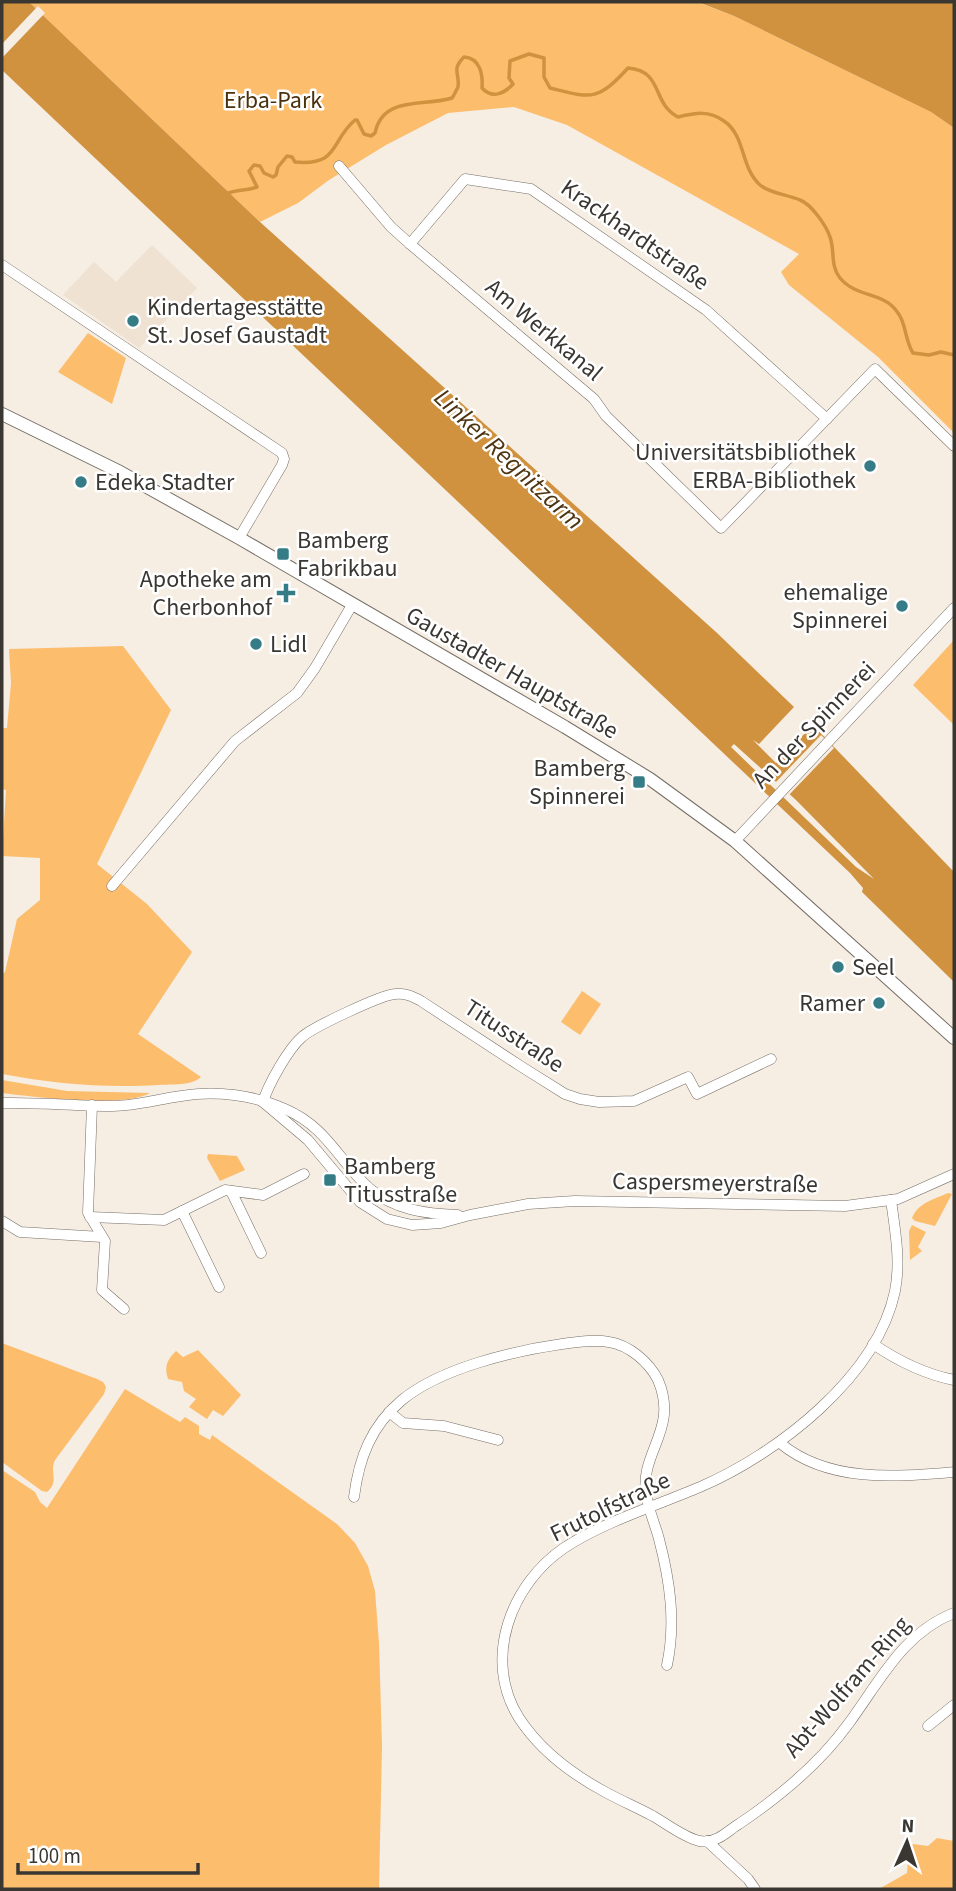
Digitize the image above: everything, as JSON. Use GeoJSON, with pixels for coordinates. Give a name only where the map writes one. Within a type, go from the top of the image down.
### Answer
{"type":"FeatureCollection","features":[{"type":"Feature","properties":{"kind":"street","name":"Am Werkkanal"},"geometry":{"type":"LineString","coordinates":[[339,166],[391,227],[594,399],[606,416],[721,528],[827,419]]}},
{"type":"Feature","properties":{"kind":"street","name":"Krackhardtstraße"},"geometry":{"type":"LineString","coordinates":[[410,244],[465,179],[531,189],[706,310],[827,419]]}},
{"type":"Feature","properties":{"kind":"street"},"geometry":{"type":"LineString","coordinates":[[2,265],[282,453],[282,465],[239,538]]}},
{"type":"Feature","properties":{"kind":"street"},"geometry":{"type":"LineString","coordinates":[[827,419],[875,369],[954,446]]}},
{"type":"Feature","properties":{"kind":"street","name":"Gaustadter Hauptstraße"},"geometry":{"type":"LineString","coordinates":[[2,414],[120,472],[239,538],[650,779],[735,841],[954,1038]]}},
{"type":"Feature","properties":{"kind":"street"},"geometry":{"type":"LineString","coordinates":[[112,886],[235,741],[297,693],[352,605]]}},
{"type":"Feature","properties":{"kind":"street","name":"An der Spinnerei"},"geometry":{"type":"LineString","coordinates":[[735,841],[954,608]]}},
{"type":"Feature","properties":{"kind":"street","name":"Titusstraße"},"geometry":{"type":"LineString","coordinates":[[263,1102],[266,1091],[300,1038],[373,1002],[397,994],[412,996],[421,1001],[565,1094],[589,1101],[634,1101],[688,1077],[697,1094],[771,1059]]}},
{"type":"Feature","properties":{"kind":"street","name":"Caspersmeyerstraße"},"geometry":{"type":"LineString","coordinates":[[2,1103],[134,1104],[200,1093],[263,1102],[283,1107],[314,1125],[370,1188],[398,1206],[424,1213],[470,1215]]}},
{"type":"Feature","properties":{"kind":"street","name":"Caspersmeyerstraße"},"geometry":{"type":"LineString","coordinates":[[2,1097],[22,1102]]}},
{"type":"Feature","properties":{"kind":"street","name":"Caspersmeyerstraße"},"geometry":{"type":"LineString","coordinates":[[263,1102],[307,1140],[352,1194],[387,1219],[411,1225],[441,1223],[528,1204],[575,1201],[824,1207],[891,1200],[918,1192],[954,1174]]}},
{"type":"Feature","properties":{"kind":"street"},"geometry":{"type":"LineString","coordinates":[[92,1105],[88,1213],[105,1241],[102,1290],[124,1309]]}},
{"type":"Feature","properties":{"kind":"street"},"geometry":{"type":"LineString","coordinates":[[90,1217],[163,1220],[225,1190],[263,1195],[304,1174]]}},
{"type":"Feature","properties":{"kind":"street"},"geometry":{"type":"LineString","coordinates":[[231,1191],[261,1253]]}},
{"type":"Feature","properties":{"kind":"street","name":"Frutolfstraße"},"geometry":{"type":"LineString","coordinates":[[755,1889],[748,1879],[707,1841],[690,1837],[604,1792],[548,1753],[517,1715],[504,1677],[503,1649],[511,1611],[532,1577],[564,1548],[650,1507],[722,1477],[780,1443],[836,1393],[873,1345],[888,1313],[896,1282],[896,1238],[891,1200]]}},
{"type":"Feature","properties":{"kind":"street"},"geometry":{"type":"LineString","coordinates":[[182,1211],[219,1287]]}},
{"type":"Feature","properties":{"kind":"street"},"geometry":{"type":"LineString","coordinates":[[2,1221],[20,1232],[102,1237]]}},
{"type":"Feature","properties":{"kind":"street"},"geometry":{"type":"LineString","coordinates":[[354,1497],[363,1452],[369,1438],[389,1412],[416,1390],[474,1364],[500,1356],[579,1342],[599,1340],[618,1344],[633,1352],[652,1370],[662,1395],[664,1423],[646,1473],[645,1486],[664,1559],[671,1604],[671,1646],[667,1665]]}},
{"type":"Feature","properties":{"kind":"street"},"geometry":{"type":"LineString","coordinates":[[873,1345],[909,1365],[954,1380]]}},
{"type":"Feature","properties":{"kind":"street"},"geometry":{"type":"LineString","coordinates":[[389,1412],[403,1423],[444,1426],[498,1440]]}},
{"type":"Feature","properties":{"kind":"street"},"geometry":{"type":"LineString","coordinates":[[780,1443],[800,1458],[838,1470],[889,1476],[954,1472]]}},
{"type":"Feature","properties":{"kind":"street","name":"Abt-Wolfram-Ring"},"geometry":{"type":"LineString","coordinates":[[707,1841],[718,1839],[805,1771],[841,1734],[889,1665],[910,1640],[931,1623],[954,1613]]}},
{"type":"Feature","properties":{"kind":"street"},"geometry":{"type":"LineString","coordinates":[[928,1726],[954,1705]]}},
{"type":"Feature","properties":{"kind":"shaded area","name":"Kindertagesstätte St. Josef Gaustadt"},"geometry":{"type":"Polygon","coordinates":[[[152,245],[197,288],[139,348],[63,295],[94,262],[116,282],[152,245]]]}},
{"type":"Feature","properties":{"kind":"green space","name":"Erba-Park"},"geometry":{"type":"Polygon","coordinates":[[[29,2],[697,2],[734,16],[931,112],[954,128],[954,433],[878,357],[789,285],[781,272],[799,254],[567,125],[514,107],[448,113],[386,145],[329,180],[298,203],[260,222],[29,2]]]}},
{"type":"Feature","properties":{"kind":"green space"},"geometry":{"type":"Polygon","coordinates":[[[88,333],[126,358],[112,404],[58,372],[88,333]]]}},
{"type":"Feature","properties":{"kind":"green space"},"geometry":{"type":"Polygon","coordinates":[[[954,640],[954,725],[913,685],[954,640]]]}},
{"type":"Feature","properties":{"kind":"green space"},"geometry":{"type":"Polygon","coordinates":[[[123,646],[171,710],[97,864],[147,904],[192,952],[138,1034],[201,1077],[181,1084],[118,1086],[61,1083],[2,1074],[2,975],[5,972],[17,919],[40,900],[40,858],[2,856],[6,790],[2,789],[2,728],[7,728],[11,683],[9,649],[123,646]]]}},
{"type":"Feature","properties":{"kind":"green space"},"geometry":{"type":"Polygon","coordinates":[[[582,991],[601,1004],[580,1035],[561,1022],[582,991]]]}},
{"type":"Feature","properties":{"kind":"green space"},"geometry":{"type":"Polygon","coordinates":[[[2,1080],[67,1091],[150,1093],[120,1100],[56,1099],[2,1093],[2,1080]]]}},
{"type":"Feature","properties":{"kind":"green space"},"geometry":{"type":"Polygon","coordinates":[[[208,1154],[237,1156],[245,1170],[220,1181],[207,1158],[208,1154]]]}},
{"type":"Feature","properties":{"kind":"green space"},"geometry":{"type":"Polygon","coordinates":[[[948,1193],[952,1194],[935,1226],[912,1218],[923,1205],[948,1193]]]}},
{"type":"Feature","properties":{"kind":"green space"},"geometry":{"type":"Polygon","coordinates":[[[912,1225],[926,1232],[918,1247],[922,1251],[910,1260],[909,1231],[912,1225]]]}},
{"type":"Feature","properties":{"kind":"green space"},"geometry":{"type":"Polygon","coordinates":[[[2,1343],[97,1379],[106,1387],[104,1394],[55,1460],[54,1481],[47,1492],[2,1462],[2,1343]]]}},
{"type":"Feature","properties":{"kind":"green space"},"geometry":{"type":"Polygon","coordinates":[[[198,1350],[241,1395],[223,1416],[213,1410],[207,1419],[189,1407],[196,1399],[184,1391],[182,1382],[168,1379],[167,1364],[176,1351],[183,1357],[198,1350]]]}},
{"type":"Feature","properties":{"kind":"green space"},"geometry":{"type":"Polygon","coordinates":[[[125,1389],[180,1422],[185,1417],[199,1426],[199,1434],[210,1440],[212,1435],[337,1524],[355,1543],[368,1566],[375,1591],[379,1643],[382,1746],[379,1889],[2,1889],[2,1470],[35,1492],[47,1508],[125,1389]]]}},
{"type":"Feature","properties":{"kind":"green space"},"geometry":{"type":"Polygon","coordinates":[[[937,1838],[954,1841],[954,1889],[879,1889],[907,1873],[909,1847],[913,1844],[928,1846],[937,1838]]]}},
{"type":"Feature","properties":{"kind":"water","name":"Linker Regnitzarm"},"geometry":{"type":"Polygon","coordinates":[[[2,2],[29,2],[260,222],[716,632],[794,707],[759,744],[753,740],[776,763],[813,725],[954,872],[954,982],[862,892],[863,888],[850,873],[2,70],[2,2]],[[734,744],[731,747],[856,867],[874,879],[796,800],[734,744]]]}},
{"type":"Feature","properties":{"kind":"water"},"geometry":{"type":"Polygon","coordinates":[[[698,2],[954,2],[954,128],[931,112],[734,16],[698,2]]]}},
{"type":"Feature","properties":{"kind":"pier"},"geometry":{"type":"Polygon","coordinates":[[[38,6],[45,13],[2,58],[2,44],[38,6]]]}},
{"type":"Feature","properties":{"kind":"pier"},"geometry":{"type":"Polygon","coordinates":[[[821,735],[834,748],[787,797],[774,784],[821,735]]]}},
{"type":"Feature","properties":{"kind":"waterway"},"geometry":{"type":"LineString","coordinates":[[226,194],[257,187],[249,171],[254,165],[260,166],[264,173],[273,177],[287,156],[292,157],[295,162],[320,160],[327,156],[355,120],[364,134],[371,136],[375,133],[379,121],[395,108],[452,98],[458,87],[458,65],[464,57],[474,60],[481,72],[482,88],[494,94],[502,93],[513,84],[509,78],[510,61],[529,54],[544,58],[544,77],[550,88],[575,94],[601,92],[628,68],[639,70],[653,81],[664,104],[678,117],[707,114],[731,127],[740,143],[749,170],[760,185],[800,200],[813,210],[830,237],[835,268],[840,278],[852,288],[891,305],[903,323],[913,353],[929,355],[941,352],[954,355]]}},
{"type":"Feature","properties":{"kind":"place","name":"Kindertagesstätte St. Josef Gaustadt"},"geometry":{"type":"Point","coordinates":[133,321]}},
{"type":"Feature","properties":{"kind":"place","name":"Universitätsbibliothek ERBA-Bibliothek"},"geometry":{"type":"Point","coordinates":[870,466]}},
{"type":"Feature","properties":{"kind":"place","name":"Edeka Stadter"},"geometry":{"type":"Point","coordinates":[81,482]}},
{"type":"Feature","properties":{"kind":"place","name":"Bamberg Fabrikbau"},"geometry":{"type":"Point","coordinates":[283,554]}},
{"type":"Feature","properties":{"kind":"place","name":"Apotheke am Cherbonhof"},"geometry":{"type":"Point","coordinates":[286,593]}},
{"type":"Feature","properties":{"kind":"place","name":"ehemalige Spinnerei"},"geometry":{"type":"Point","coordinates":[902,606]}},
{"type":"Feature","properties":{"kind":"place","name":"Lidl"},"geometry":{"type":"Point","coordinates":[256,644]}},
{"type":"Feature","properties":{"kind":"place","name":"Bamberg Spinnerei"},"geometry":{"type":"Point","coordinates":[639,782]}},
{"type":"Feature","properties":{"kind":"place","name":"Seel"},"geometry":{"type":"Point","coordinates":[838,967]}},
{"type":"Feature","properties":{"kind":"place","name":"Ramer"},"geometry":{"type":"Point","coordinates":[879,1003]}},
{"type":"Feature","properties":{"kind":"place","name":"Bamberg Titusstraße"},"geometry":{"type":"Point","coordinates":[330,1180]}}]}
